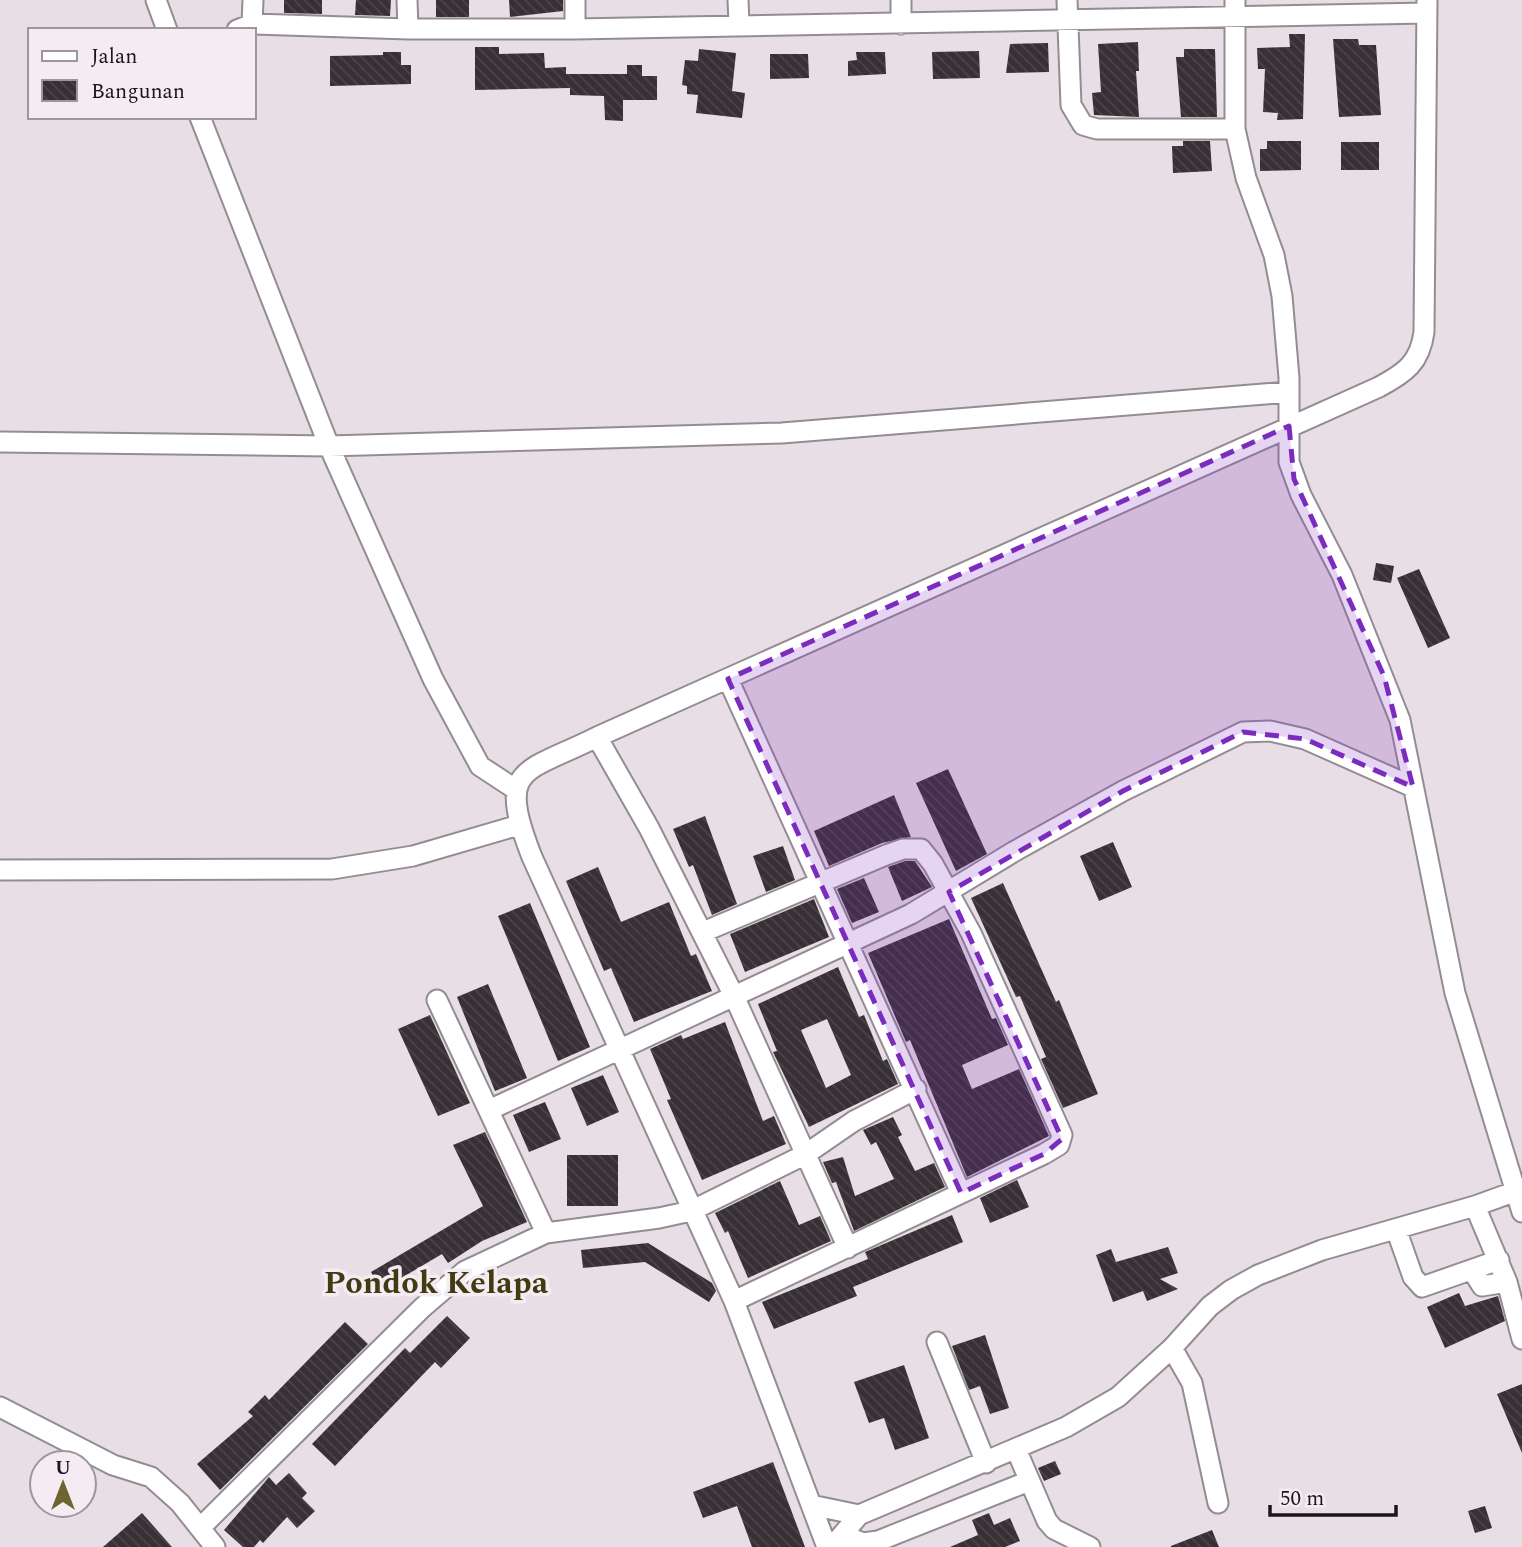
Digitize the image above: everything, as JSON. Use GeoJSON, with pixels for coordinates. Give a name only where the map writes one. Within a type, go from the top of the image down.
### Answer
{"type":"FeatureCollection","features":[{"type":"Feature","properties":{"kind":"street"},"geometry":{"type":"LineString","coordinates":[[156,0],[166,28]]}},
{"type":"Feature","properties":{"kind":"street"},"geometry":{"type":"LineString","coordinates":[[253,0],[244,27],[575,29],[739,23],[1067,22],[1235,8],[1427,7],[1423,346],[1414,364],[1400,376],[597,737],[528,771],[515,789],[519,825],[617,1049],[734,1301],[811,1505],[834,1543]]}},
{"type":"Feature","properties":{"kind":"street"},"geometry":{"type":"LineString","coordinates":[[407,0],[408,29]]}},
{"type":"Feature","properties":{"kind":"street"},"geometry":{"type":"LineString","coordinates":[[575,0],[575,29]]}},
{"type":"Feature","properties":{"kind":"street"},"geometry":{"type":"LineString","coordinates":[[738,0],[739,23]]}},
{"type":"Feature","properties":{"kind":"street"},"geometry":{"type":"LineString","coordinates":[[901,0],[901,24]]}},
{"type":"Feature","properties":{"kind":"street"},"geometry":{"type":"LineString","coordinates":[[1067,0],[1071,105],[1083,125],[1097,129],[1235,129]]}},
{"type":"Feature","properties":{"kind":"street"},"geometry":{"type":"LineString","coordinates":[[1235,8],[1235,129],[1246,178],[1279,274],[1289,393],[1288,452],[1294,479],[1342,575],[1400,720],[1455,993],[1518,1190],[1522,1212]]}},
{"type":"Feature","properties":{"kind":"street"},"geometry":{"type":"LineString","coordinates":[[201,119],[330,446],[452,717],[480,766],[515,789]]}},
{"type":"Feature","properties":{"kind":"street"},"geometry":{"type":"LineString","coordinates":[[0,442],[330,446],[782,433],[1289,393]]}},
{"type":"Feature","properties":{"kind":"street"},"geometry":{"type":"LineString","coordinates":[[728,679],[961,1193]]}},
{"type":"Feature","properties":{"kind":"street"},"geometry":{"type":"LineString","coordinates":[[489,1110],[848,944],[949,892],[1015,850],[1123,791],[1243,732],[1270,731],[1305,739],[1413,787]]}},
{"type":"Feature","properties":{"kind":"street"},"geometry":{"type":"LineString","coordinates":[[597,737],[703,932],[848,1248]]}},
{"type":"Feature","properties":{"kind":"street"},"geometry":{"type":"LineString","coordinates":[[0,870],[332,869],[413,856],[519,825]]}},
{"type":"Feature","properties":{"kind":"street"},"geometry":{"type":"LineString","coordinates":[[703,932],[903,849],[916,847],[929,857],[949,892],[1042,1085],[1062,1139],[1059,1145],[1044,1154],[734,1301]]}},
{"type":"Feature","properties":{"kind":"street"},"geometry":{"type":"LineString","coordinates":[[437,1000],[546,1233]]}},
{"type":"Feature","properties":{"kind":"street"},"geometry":{"type":"LineString","coordinates":[[201,1527],[443,1288],[484,1261],[546,1233],[668,1217],[691,1211],[806,1154],[854,1121],[916,1089]]}},
{"type":"Feature","properties":{"kind":"street"},"geometry":{"type":"LineString","coordinates":[[834,1543],[859,1515],[1066,1427],[1110,1402],[1172,1349],[1210,1306],[1258,1275],[1322,1250],[1475,1206],[1518,1190]]}},
{"type":"Feature","properties":{"kind":"street"},"geometry":{"type":"LineString","coordinates":[[1475,1206],[1507,1282],[1522,1339]]}},
{"type":"Feature","properties":{"kind":"street"},"geometry":{"type":"LineString","coordinates":[[1396,1229],[1419,1286],[1426,1287],[1499,1260]]}},
{"type":"Feature","properties":{"kind":"street"},"geometry":{"type":"LineString","coordinates":[[1472,1270],[1482,1286],[1507,1282]]}},
{"type":"Feature","properties":{"kind":"street"},"geometry":{"type":"LineString","coordinates":[[937,1342],[986,1463]]}},
{"type":"Feature","properties":{"kind":"street"},"geometry":{"type":"LineString","coordinates":[[1172,1349],[1192,1383],[1219,1503]]}},
{"type":"Feature","properties":{"kind":"street"},"geometry":{"type":"LineString","coordinates":[[0,1406],[113,1465],[150,1477],[201,1527],[215,1547]]}},
{"type":"Feature","properties":{"kind":"street"},"geometry":{"type":"LineString","coordinates":[[1016,1449],[1054,1529],[1090,1547]]}},
{"type":"Feature","properties":{"kind":"street"},"geometry":{"type":"LineString","coordinates":[[834,1543],[869,1543],[1029,1481]]}},
{"type":"Feature","properties":{"kind":"street"},"geometry":{"type":"LineString","coordinates":[[939,1482],[952,1513]]}},
{"type":"Feature","properties":{"kind":"street"},"geometry":{"type":"LineString","coordinates":[[811,1505],[859,1515]]}},
{"type":"Feature","properties":{"kind":"highlighted area"},"geometry":{"type":"Polygon","coordinates":[[[1289,426],[1294,479],[1384,676],[1413,787],[1305,739],[1243,732],[1123,791],[949,892],[1062,1139],[1044,1154],[961,1193],[728,679],[1289,426]]]}},
{"type":"Feature","properties":{"kind":"building"},"geometry":{"type":"Polygon","coordinates":[[[284,0],[322,0],[322,14],[284,13],[284,0]]]}},
{"type":"Feature","properties":{"kind":"building"},"geometry":{"type":"Polygon","coordinates":[[[356,0],[391,0],[390,16],[355,15],[356,0]]]}},
{"type":"Feature","properties":{"kind":"building"},"geometry":{"type":"Polygon","coordinates":[[[436,0],[469,0],[469,17],[436,17],[436,0]]]}},
{"type":"Feature","properties":{"kind":"building"},"geometry":{"type":"Polygon","coordinates":[[[509,0],[563,0],[563,11],[510,17],[509,0]]]}},
{"type":"Feature","properties":{"kind":"building"},"geometry":{"type":"Polygon","coordinates":[[[1289,34],[1305,34],[1303,119],[1277,120],[1278,113],[1263,112],[1265,69],[1258,69],[1257,48],[1290,47],[1289,34]]]}},
{"type":"Feature","properties":{"kind":"building"},"geometry":{"type":"Polygon","coordinates":[[[1333,39],[1358,39],[1359,45],[1376,45],[1381,115],[1339,117],[1333,39]]]}},
{"type":"Feature","properties":{"kind":"building"},"geometry":{"type":"Polygon","coordinates":[[[1138,42],[1139,71],[1136,71],[1139,117],[1094,115],[1092,93],[1101,92],[1098,44],[1138,42]]]}},
{"type":"Feature","properties":{"kind":"building"},"geometry":{"type":"Polygon","coordinates":[[[1048,43],[1049,72],[1006,73],[1010,44],[1048,43]]]}},
{"type":"Feature","properties":{"kind":"building"},"geometry":{"type":"Polygon","coordinates":[[[475,47],[499,47],[499,54],[544,53],[545,68],[566,67],[566,74],[627,74],[627,65],[642,65],[642,76],[657,76],[657,100],[623,100],[623,121],[605,120],[604,96],[570,95],[570,88],[475,90],[475,47]]]}},
{"type":"Feature","properties":{"kind":"building"},"geometry":{"type":"Polygon","coordinates":[[[699,49],[736,53],[732,91],[745,93],[742,118],[696,113],[698,95],[687,94],[687,86],[682,85],[685,60],[698,61],[699,49]]]}},
{"type":"Feature","properties":{"kind":"building"},"geometry":{"type":"Polygon","coordinates":[[[1184,49],[1215,49],[1217,117],[1181,117],[1176,57],[1184,57],[1184,49]]]}},
{"type":"Feature","properties":{"kind":"building"},"geometry":{"type":"Polygon","coordinates":[[[979,51],[980,78],[933,79],[932,52],[979,51]]]}},
{"type":"Feature","properties":{"kind":"building"},"geometry":{"type":"Polygon","coordinates":[[[383,52],[401,52],[401,65],[411,65],[411,84],[330,86],[330,56],[383,55],[383,52]]]}},
{"type":"Feature","properties":{"kind":"building"},"geometry":{"type":"Polygon","coordinates":[[[856,52],[885,52],[886,74],[848,76],[848,61],[857,60],[856,52]]]}},
{"type":"Feature","properties":{"kind":"building"},"geometry":{"type":"Polygon","coordinates":[[[770,54],[808,54],[809,78],[770,79],[770,54]]]}},
{"type":"Feature","properties":{"kind":"building"},"geometry":{"type":"Polygon","coordinates":[[[1183,141],[1210,141],[1212,171],[1173,173],[1172,146],[1183,146],[1183,141]]]}},
{"type":"Feature","properties":{"kind":"building"},"geometry":{"type":"Polygon","coordinates":[[[1267,141],[1301,141],[1301,170],[1260,171],[1260,149],[1267,149],[1267,141]]]}},
{"type":"Feature","properties":{"kind":"building"},"geometry":{"type":"Polygon","coordinates":[[[1341,142],[1379,142],[1379,170],[1341,170],[1341,142]]]}},
{"type":"Feature","properties":{"kind":"building"},"geometry":{"type":"Polygon","coordinates":[[[1376,563],[1394,566],[1391,583],[1373,580],[1376,563]]]}},
{"type":"Feature","properties":{"kind":"building"},"geometry":{"type":"Polygon","coordinates":[[[1419,569],[1450,638],[1428,648],[1397,578],[1419,569]]]}},
{"type":"Feature","properties":{"kind":"building"},"geometry":{"type":"Polygon","coordinates":[[[948,769],[987,854],[956,871],[916,783],[948,769]]]}},
{"type":"Feature","properties":{"kind":"building"},"geometry":{"type":"Polygon","coordinates":[[[894,795],[911,837],[882,843],[829,866],[814,831],[894,795]]]}},
{"type":"Feature","properties":{"kind":"building"},"geometry":{"type":"Polygon","coordinates":[[[705,816],[737,904],[712,915],[693,865],[689,867],[673,829],[705,816]]]}},
{"type":"Feature","properties":{"kind":"building"},"geometry":{"type":"Polygon","coordinates":[[[1113,842],[1132,887],[1099,901],[1080,856],[1113,842]]]}},
{"type":"Feature","properties":{"kind":"building"},"geometry":{"type":"Polygon","coordinates":[[[783,846],[795,880],[766,892],[753,856],[783,846]]]}},
{"type":"Feature","properties":{"kind":"building"},"geometry":{"type":"Polygon","coordinates":[[[905,861],[915,861],[932,887],[902,901],[888,867],[905,861]]]}},
{"type":"Feature","properties":{"kind":"building"},"geometry":{"type":"Polygon","coordinates":[[[598,867],[621,922],[669,902],[691,956],[696,954],[712,991],[634,1022],[611,968],[604,971],[566,881],[598,867]]]}},
{"type":"Feature","properties":{"kind":"building"},"geometry":{"type":"Polygon","coordinates":[[[864,878],[879,912],[852,923],[837,889],[864,878]]]}},
{"type":"Feature","properties":{"kind":"building"},"geometry":{"type":"Polygon","coordinates":[[[1003,883],[1056,1002],[1059,1000],[1098,1094],[1063,1108],[1041,1059],[1046,1057],[1020,996],[1016,997],[971,898],[1003,883]]]}},
{"type":"Feature","properties":{"kind":"building"},"geometry":{"type":"Polygon","coordinates":[[[814,899],[829,937],[745,972],[730,934],[814,899]]]}},
{"type":"Feature","properties":{"kind":"building"},"geometry":{"type":"Polygon","coordinates":[[[530,903],[590,1047],[558,1061],[498,916],[530,903]]]}},
{"type":"Feature","properties":{"kind":"building"},"geometry":{"type":"Polygon","coordinates":[[[949,919],[992,1019],[996,1018],[1008,1045],[962,1065],[972,1089],[1019,1069],[1049,1136],[967,1177],[910,1040],[906,1042],[868,953],[949,919]]]}},
{"type":"Feature","properties":{"kind":"building"},"geometry":{"type":"Polygon","coordinates":[[[838,967],[859,1017],[864,1015],[883,1061],[887,1059],[898,1084],[809,1127],[773,1052],[777,1051],[758,1004],[838,967]],[[827,1019],[801,1030],[826,1088],[851,1075],[827,1019]]]}},
{"type":"Feature","properties":{"kind":"building"},"geometry":{"type":"Polygon","coordinates":[[[488,984],[527,1078],[495,1091],[457,997],[488,984]]]}},
{"type":"Feature","properties":{"kind":"building"},"geometry":{"type":"Polygon","coordinates":[[[430,1015],[470,1103],[438,1116],[398,1029],[430,1015]]]}},
{"type":"Feature","properties":{"kind":"building"},"geometry":{"type":"Polygon","coordinates":[[[725,1022],[763,1121],[774,1116],[786,1144],[702,1180],[667,1100],[671,1099],[650,1049],[681,1035],[683,1039],[725,1022]]]}},
{"type":"Feature","properties":{"kind":"building"},"geometry":{"type":"Polygon","coordinates":[[[603,1075],[619,1112],[587,1126],[571,1088],[603,1075]]]}},
{"type":"Feature","properties":{"kind":"building"},"geometry":{"type":"Polygon","coordinates":[[[545,1102],[561,1139],[529,1152],[513,1115],[545,1102]]]}},
{"type":"Feature","properties":{"kind":"building"},"geometry":{"type":"Polygon","coordinates":[[[893,1117],[902,1135],[898,1137],[915,1171],[934,1163],[945,1187],[854,1231],[836,1182],[832,1183],[823,1162],[843,1157],[855,1196],[894,1179],[876,1142],[871,1145],[863,1130],[893,1117]]]}},
{"type":"Feature","properties":{"kind":"building"},"geometry":{"type":"Polygon","coordinates":[[[485,1132],[527,1222],[482,1241],[448,1263],[442,1254],[381,1290],[371,1272],[483,1206],[453,1145],[485,1132]]]}},
{"type":"Feature","properties":{"kind":"building"},"geometry":{"type":"Polygon","coordinates":[[[567,1155],[618,1155],[618,1206],[567,1206],[567,1155]]]}},
{"type":"Feature","properties":{"kind":"building"},"geometry":{"type":"Polygon","coordinates":[[[1017,1180],[1029,1207],[990,1223],[980,1198],[1017,1180]]]}},
{"type":"Feature","properties":{"kind":"building"},"geometry":{"type":"Polygon","coordinates":[[[780,1181],[799,1225],[820,1216],[831,1241],[748,1278],[728,1231],[725,1233],[715,1213],[780,1181]]]}},
{"type":"Feature","properties":{"kind":"building"},"geometry":{"type":"Polygon","coordinates":[[[952,1215],[963,1242],[853,1287],[857,1296],[774,1329],[762,1302],[868,1259],[865,1252],[952,1215]]]}},
{"type":"Feature","properties":{"kind":"building"},"geometry":{"type":"Polygon","coordinates":[[[648,1243],[712,1283],[716,1291],[709,1302],[645,1262],[583,1268],[581,1250],[648,1243]]]}},
{"type":"Feature","properties":{"kind":"building"},"geometry":{"type":"Polygon","coordinates":[[[1168,1247],[1178,1273],[1160,1279],[1178,1289],[1147,1301],[1143,1291],[1113,1302],[1096,1255],[1111,1249],[1116,1262],[1168,1247]]]}},
{"type":"Feature","properties":{"kind":"building"},"geometry":{"type":"Polygon","coordinates":[[[1459,1293],[1465,1306],[1498,1296],[1505,1321],[1445,1348],[1427,1307],[1459,1293]]]}},
{"type":"Feature","properties":{"kind":"building"},"geometry":{"type":"Polygon","coordinates":[[[447,1316],[470,1338],[441,1368],[435,1362],[335,1466],[312,1444],[405,1348],[410,1353],[447,1316]]]}},
{"type":"Feature","properties":{"kind":"building"},"geometry":{"type":"Polygon","coordinates":[[[345,1322],[368,1344],[220,1490],[197,1464],[253,1416],[248,1412],[265,1395],[269,1400],[345,1322]]]}},
{"type":"Feature","properties":{"kind":"building"},"geometry":{"type":"Polygon","coordinates":[[[985,1335],[1009,1408],[990,1414],[980,1386],[969,1390],[952,1346],[985,1335]]]}},
{"type":"Feature","properties":{"kind":"building"},"geometry":{"type":"Polygon","coordinates":[[[904,1365],[929,1438],[895,1450],[884,1418],[869,1423],[854,1382],[904,1365]]]}},
{"type":"Feature","properties":{"kind":"building"},"geometry":{"type":"Polygon","coordinates":[[[1522,1384],[1522,1453],[1497,1394],[1522,1384]]]}},
{"type":"Feature","properties":{"kind":"building"},"geometry":{"type":"Polygon","coordinates":[[[1055,1461],[1061,1474],[1044,1481],[1038,1468],[1055,1461]]]}},
{"type":"Feature","properties":{"kind":"building"},"geometry":{"type":"Polygon","coordinates":[[[773,1462],[805,1547],[752,1547],[737,1506],[703,1518],[693,1492],[773,1462]]]}},
{"type":"Feature","properties":{"kind":"building"},"geometry":{"type":"Polygon","coordinates":[[[289,1473],[307,1493],[302,1498],[315,1511],[297,1528],[287,1517],[263,1543],[260,1540],[254,1547],[243,1547],[224,1530],[269,1477],[276,1485],[289,1473]]]}},
{"type":"Feature","properties":{"kind":"building"},"geometry":{"type":"Polygon","coordinates":[[[1485,1506],[1492,1528],[1475,1533],[1468,1511],[1485,1506]]]}},
{"type":"Feature","properties":{"kind":"building"},"geometry":{"type":"Polygon","coordinates":[[[142,1513],[172,1547],[103,1547],[142,1513]]]}},
{"type":"Feature","properties":{"kind":"building"},"geometry":{"type":"Polygon","coordinates":[[[989,1513],[994,1525],[1010,1518],[1020,1541],[1005,1547],[950,1547],[978,1535],[972,1520],[989,1513]]]}},
{"type":"Feature","properties":{"kind":"building"},"geometry":{"type":"Polygon","coordinates":[[[1212,1530],[1219,1547],[1171,1547],[1171,1546],[1212,1530]]]}},
{"type":"Feature","properties":{"kind":"district","name":"Pondok Kelapa"},"geometry":{"type":"Point","coordinates":[436,1282]}}]}
